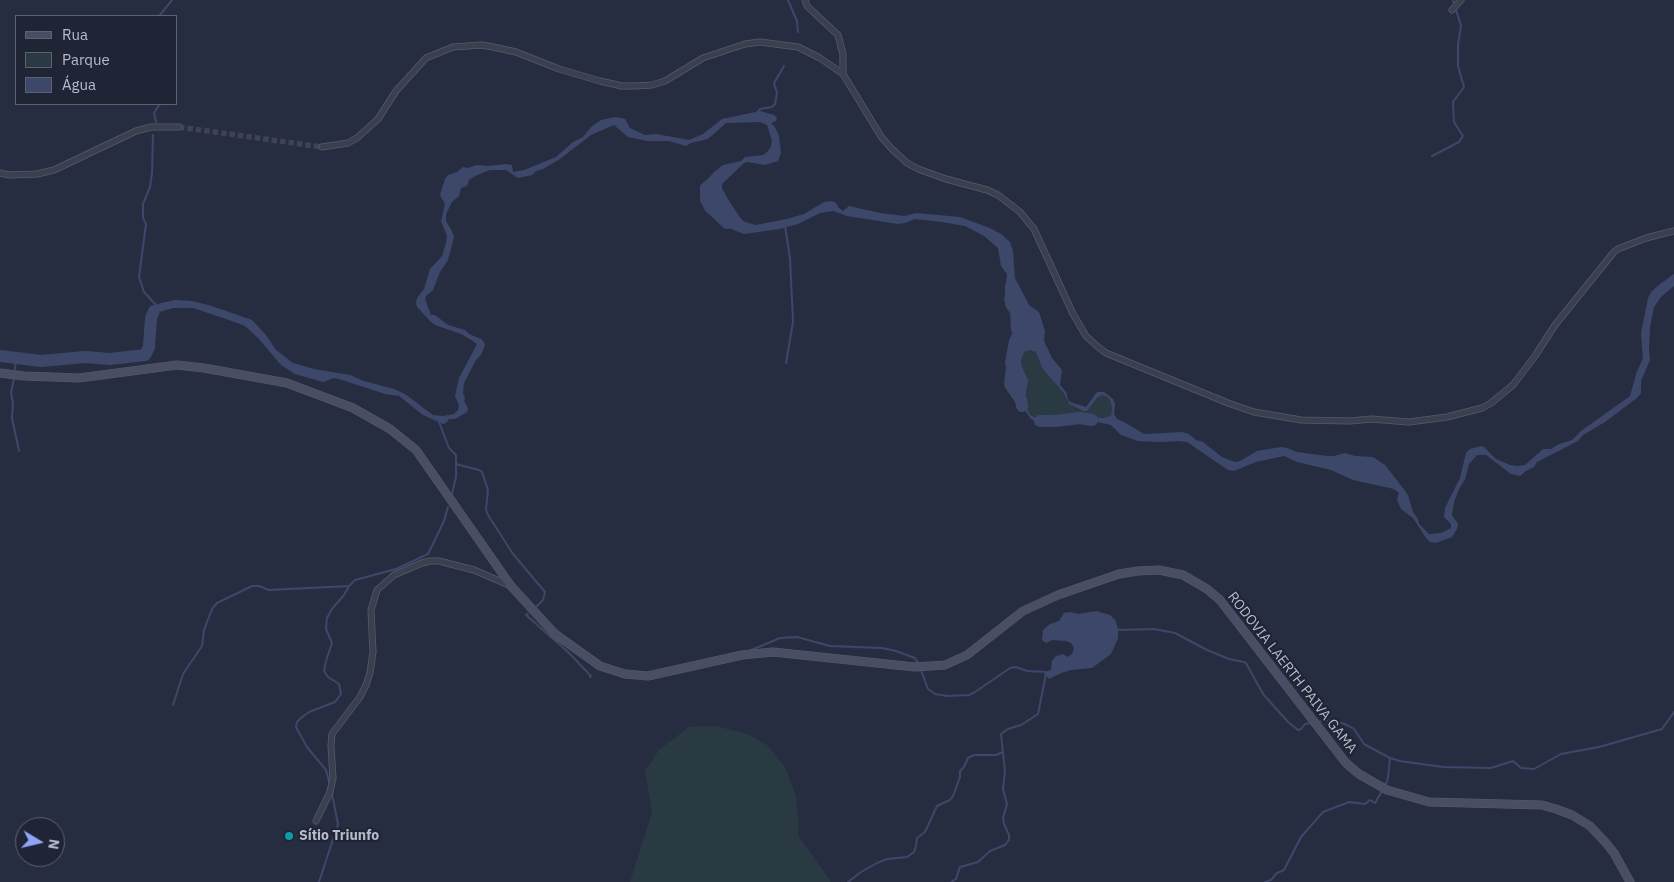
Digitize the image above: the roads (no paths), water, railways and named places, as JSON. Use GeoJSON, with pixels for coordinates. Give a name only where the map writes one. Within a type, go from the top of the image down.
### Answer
{"type":"FeatureCollection","features":[{"type":"Feature","properties":{"kind":"main road","name":"RODOVIA LAERTH PAIVA GAMA"},"geometry":{"type":"LineString","coordinates":[[0,374],[78,378],[169,365],[204,368],[288,383],[353,408],[390,429],[416,450],[511,586],[556,634],[593,661],[612,671],[636,676],[648,676],[742,655],[772,652],[915,667],[945,665],[967,656],[1023,611],[1058,595],[1119,574],[1148,570],[1182,575],[1207,589],[1220,600],[1346,764],[1359,774],[1387,790],[1429,802],[1542,805],[1556,809],[1581,820],[1601,837],[1614,852],[1630,882]]}},
{"type":"Feature","properties":{"kind":"street"},"geometry":{"type":"LineString","coordinates":[[804,0],[807,6],[838,35],[843,54],[843,74]]}},
{"type":"Feature","properties":{"kind":"street"},"geometry":{"type":"LineString","coordinates":[[1452,10],[1462,0]]}},
{"type":"Feature","properties":{"kind":"street"},"geometry":{"type":"LineString","coordinates":[[322,147],[348,143],[357,138],[378,119],[396,91],[426,58],[453,47],[482,45],[516,52],[575,74],[622,86],[645,85],[665,81],[703,58],[745,44],[760,42],[798,47],[820,58],[843,74],[882,138],[907,163],[946,179],[987,190],[998,195],[1020,212],[1034,229],[1072,314],[1086,336],[1106,353],[1199,392],[1254,412],[1301,420],[1350,421],[1371,419],[1409,422],[1447,417],[1482,408],[1498,399],[1513,385],[1536,356],[1555,325],[1614,252],[1646,238],[1674,231]]}},
{"type":"Feature","properties":{"kind":"street"},"geometry":{"type":"LineString","coordinates":[[0,172],[9,175],[37,174],[54,170],[136,131],[152,127],[179,127]]}},
{"type":"Feature","properties":{"kind":"street"},"geometry":{"type":"LineString","coordinates":[[316,821],[330,792],[333,778],[332,734],[360,697],[370,674],[373,652],[371,610],[376,590],[394,575],[430,561],[439,561],[474,570],[511,586]]}},
{"type":"Feature","properties":{"kind":"water"},"geometry":{"type":"Polygon","coordinates":[[[760,111],[774,115],[777,118],[776,121],[771,123],[779,136],[781,153],[778,161],[765,165],[744,163],[722,184],[722,188],[729,201],[745,222],[756,225],[787,219],[804,214],[824,202],[832,201],[843,211],[849,206],[904,216],[916,213],[960,217],[990,228],[1010,242],[1013,251],[1015,278],[1029,305],[1039,312],[1045,331],[1044,341],[1052,358],[1062,370],[1060,385],[1066,392],[1070,402],[1086,407],[1097,392],[1104,392],[1113,399],[1115,404],[1114,414],[1117,419],[1144,434],[1183,432],[1203,442],[1222,457],[1235,462],[1257,451],[1281,447],[1297,452],[1327,456],[1345,453],[1355,456],[1373,457],[1385,465],[1403,488],[1408,495],[1419,524],[1429,534],[1441,533],[1451,528],[1451,524],[1444,517],[1445,508],[1460,478],[1466,453],[1470,449],[1481,446],[1496,459],[1510,465],[1525,465],[1543,449],[1551,449],[1572,440],[1581,431],[1630,396],[1637,371],[1643,359],[1641,333],[1648,298],[1651,292],[1674,274],[1674,286],[1661,297],[1654,307],[1650,327],[1650,360],[1641,381],[1641,393],[1637,398],[1605,422],[1583,435],[1578,441],[1537,462],[1534,467],[1520,476],[1511,474],[1486,455],[1477,455],[1469,464],[1465,479],[1454,502],[1452,515],[1458,524],[1457,529],[1452,537],[1436,543],[1430,542],[1413,518],[1401,509],[1397,500],[1399,493],[1394,489],[1353,480],[1331,470],[1297,462],[1284,456],[1256,462],[1234,471],[1228,470],[1187,442],[1138,441],[1121,435],[1111,425],[1093,421],[1080,420],[1064,425],[1053,425],[1041,424],[1031,419],[1020,404],[1015,388],[1009,381],[1005,363],[1009,340],[1014,330],[1018,305],[1015,300],[1004,301],[1007,274],[1001,266],[998,248],[984,236],[965,226],[942,222],[915,219],[898,224],[847,216],[833,211],[820,213],[798,224],[780,229],[744,234],[729,228],[721,221],[712,205],[710,197],[702,187],[714,172],[723,165],[741,161],[745,157],[763,155],[767,152],[771,147],[772,141],[767,125],[760,122],[726,123],[708,139],[686,146],[669,141],[647,141],[628,137],[614,125],[591,135],[560,159],[532,175],[518,178],[506,170],[490,170],[469,180],[467,186],[461,188],[459,196],[452,202],[446,214],[446,221],[454,237],[448,260],[440,272],[433,290],[425,299],[431,315],[435,315],[448,325],[465,330],[469,334],[481,339],[485,345],[464,383],[463,393],[464,401],[468,408],[467,412],[455,419],[449,419],[443,424],[423,415],[399,396],[385,394],[339,379],[334,378],[323,382],[295,374],[281,365],[245,326],[226,319],[193,308],[173,308],[156,313],[154,327],[148,324],[147,319],[152,307],[161,303],[175,300],[192,301],[212,306],[252,320],[266,335],[276,350],[293,363],[314,369],[350,375],[394,389],[405,394],[433,415],[454,414],[459,406],[455,396],[459,378],[477,344],[461,334],[435,325],[417,307],[416,303],[417,298],[424,289],[430,269],[442,256],[446,243],[447,236],[441,221],[445,204],[440,195],[448,175],[457,172],[463,167],[468,168],[477,165],[506,164],[512,165],[513,172],[524,170],[556,157],[573,142],[583,137],[591,127],[601,120],[615,117],[625,119],[630,128],[645,135],[656,134],[689,140],[703,134],[722,119],[760,111]],[[1030,350],[1024,352],[1021,360],[1028,380],[1025,404],[1030,415],[1036,418],[1057,421],[1071,421],[1083,416],[1103,418],[1111,416],[1110,400],[1102,395],[1097,398],[1087,411],[1069,404],[1063,392],[1042,368],[1036,352],[1030,350]]]}},
{"type":"Feature","properties":{"kind":"water"},"geometry":{"type":"Polygon","coordinates":[[[1096,611],[1110,615],[1115,620],[1118,628],[1118,638],[1111,654],[1092,668],[1071,670],[1049,679],[1044,673],[1051,670],[1052,661],[1056,656],[1063,654],[1067,657],[1072,654],[1074,648],[1071,643],[1066,641],[1052,640],[1046,643],[1042,640],[1043,630],[1050,624],[1059,621],[1064,613],[1078,614],[1096,611]]]}},
{"type":"Feature","properties":{"kind":"waterway"},"geometry":{"type":"LineString","coordinates":[[160,15],[172,0]]}},
{"type":"Feature","properties":{"kind":"waterway"},"geometry":{"type":"LineString","coordinates":[[788,0],[797,21],[798,32]]}},
{"type":"Feature","properties":{"kind":"waterway"},"geometry":{"type":"LineString","coordinates":[[1432,156],[1459,142],[1463,136],[1454,122],[1453,102],[1464,87],[1458,66],[1458,45],[1461,26],[1453,0]]}},
{"type":"Feature","properties":{"kind":"waterway"},"geometry":{"type":"LineString","coordinates":[[757,113],[760,109],[772,107],[775,104],[777,93],[774,83],[784,66]]}},
{"type":"Feature","properties":{"kind":"waterway"},"geometry":{"type":"LineString","coordinates":[[156,122],[154,113],[159,105]]}},
{"type":"Feature","properties":{"kind":"waterway"},"geometry":{"type":"LineString","coordinates":[[153,135],[150,187],[143,204],[143,218],[146,224],[139,277],[144,292],[157,306]]}},
{"type":"Feature","properties":{"kind":"waterway"},"geometry":{"type":"LineString","coordinates":[[718,178],[706,188],[706,199],[710,207],[727,223]]}},
{"type":"Feature","properties":{"kind":"waterway"},"geometry":{"type":"LineString","coordinates":[[785,226],[790,258],[793,322],[786,363]]}},
{"type":"Feature","properties":{"kind":"waterway"},"geometry":{"type":"LineString","coordinates":[[1011,286],[1011,304],[1016,311],[1017,329]]}},
{"type":"Feature","properties":{"kind":"waterway"},"geometry":{"type":"LineString","coordinates":[[0,356],[41,361],[85,357],[110,359],[145,355],[149,347],[151,318],[154,311]]}},
{"type":"Feature","properties":{"kind":"waterway"},"geometry":{"type":"LineString","coordinates":[[15,369],[16,357]]}},
{"type":"Feature","properties":{"kind":"waterway"},"geometry":{"type":"LineString","coordinates":[[1012,368],[1010,384],[1021,400],[1022,406]]}},
{"type":"Feature","properties":{"kind":"waterway"},"geometry":{"type":"LineString","coordinates":[[14,379],[11,392],[13,404],[12,418],[19,451]]}},
{"type":"Feature","properties":{"kind":"waterway"},"geometry":{"type":"LineString","coordinates":[[1040,421],[1080,418],[1092,420]]}},
{"type":"Feature","properties":{"kind":"waterway"},"geometry":{"type":"LineString","coordinates":[[439,422],[449,448],[456,455],[456,477],[452,494]]}},
{"type":"Feature","properties":{"kind":"waterway"},"geometry":{"type":"LineString","coordinates":[[456,464],[482,472],[488,490],[486,510],[488,515],[513,554],[545,592],[543,600],[537,606]]}},
{"type":"Feature","properties":{"kind":"waterway"},"geometry":{"type":"LineString","coordinates":[[330,785],[326,770],[307,747],[296,727],[297,722],[309,712],[335,702],[341,694],[339,684],[328,677],[324,671],[332,643],[326,629],[327,618],[355,580],[396,569],[428,554],[444,521],[448,507]]}},
{"type":"Feature","properties":{"kind":"waterway"},"geometry":{"type":"LineString","coordinates":[[173,705],[183,674],[202,646],[204,630],[212,609],[217,603],[252,586],[259,586],[269,590],[349,586]]}},
{"type":"Feature","properties":{"kind":"waterway"},"geometry":{"type":"LineString","coordinates":[[528,614],[526,615],[568,652],[590,677]]}},
{"type":"Feature","properties":{"kind":"waterway"},"geometry":{"type":"LineString","coordinates":[[1116,630],[1154,629],[1175,633],[1207,650],[1229,659],[1244,662],[1263,694],[1288,722],[1298,730],[1305,724],[1312,723]]}},
{"type":"Feature","properties":{"kind":"waterway"},"geometry":{"type":"LineString","coordinates":[[749,651],[780,638],[797,637],[830,646],[882,648],[896,651],[915,658],[918,663]]}},
{"type":"Feature","properties":{"kind":"waterway"},"geometry":{"type":"LineString","coordinates":[[921,670],[928,689],[935,694],[948,696],[969,695],[1010,668],[1016,667],[1027,671],[1047,672]]}},
{"type":"Feature","properties":{"kind":"waterway"},"geometry":{"type":"LineString","coordinates":[[951,882],[956,879],[960,867],[978,862],[990,851],[1005,845],[1009,840],[1003,818],[1007,804],[1003,789],[1005,771],[1001,734],[1008,729],[1021,725],[1038,714],[1046,674]]}},
{"type":"Feature","properties":{"kind":"waterway"},"geometry":{"type":"LineString","coordinates":[[1317,722],[1334,720],[1347,725],[1354,729],[1364,744],[1390,758],[1400,761],[1443,767],[1491,768],[1513,761],[1521,768],[1534,769],[1561,754],[1599,747],[1662,729],[1674,712]]}},
{"type":"Feature","properties":{"kind":"waterway"},"geometry":{"type":"LineString","coordinates":[[848,882],[877,863],[887,859],[907,857],[914,852],[917,838],[925,832],[937,806],[950,800],[953,796],[960,777],[960,771],[968,758],[974,755],[996,755],[1003,752]]}},
{"type":"Feature","properties":{"kind":"waterway"},"geometry":{"type":"LineString","coordinates":[[1385,787],[1390,758]]}},
{"type":"Feature","properties":{"kind":"waterway"},"geometry":{"type":"LineString","coordinates":[[1265,882],[1271,880],[1277,873],[1284,870],[1301,837],[1323,812],[1349,802],[1365,804],[1370,800],[1375,803],[1382,791]]}},
{"type":"Feature","properties":{"kind":"waterway"},"geometry":{"type":"LineString","coordinates":[[319,882],[338,824],[332,794]]}},
{"type":"Feature","properties":{"kind":"tunnel"},"geometry":{"type":"LineString","coordinates":[[179,127],[322,147]]}},
{"type":"Feature","properties":{"kind":"place","name":"Sítio Triunfo"},"geometry":{"type":"Point","coordinates":[289,836]}}]}
